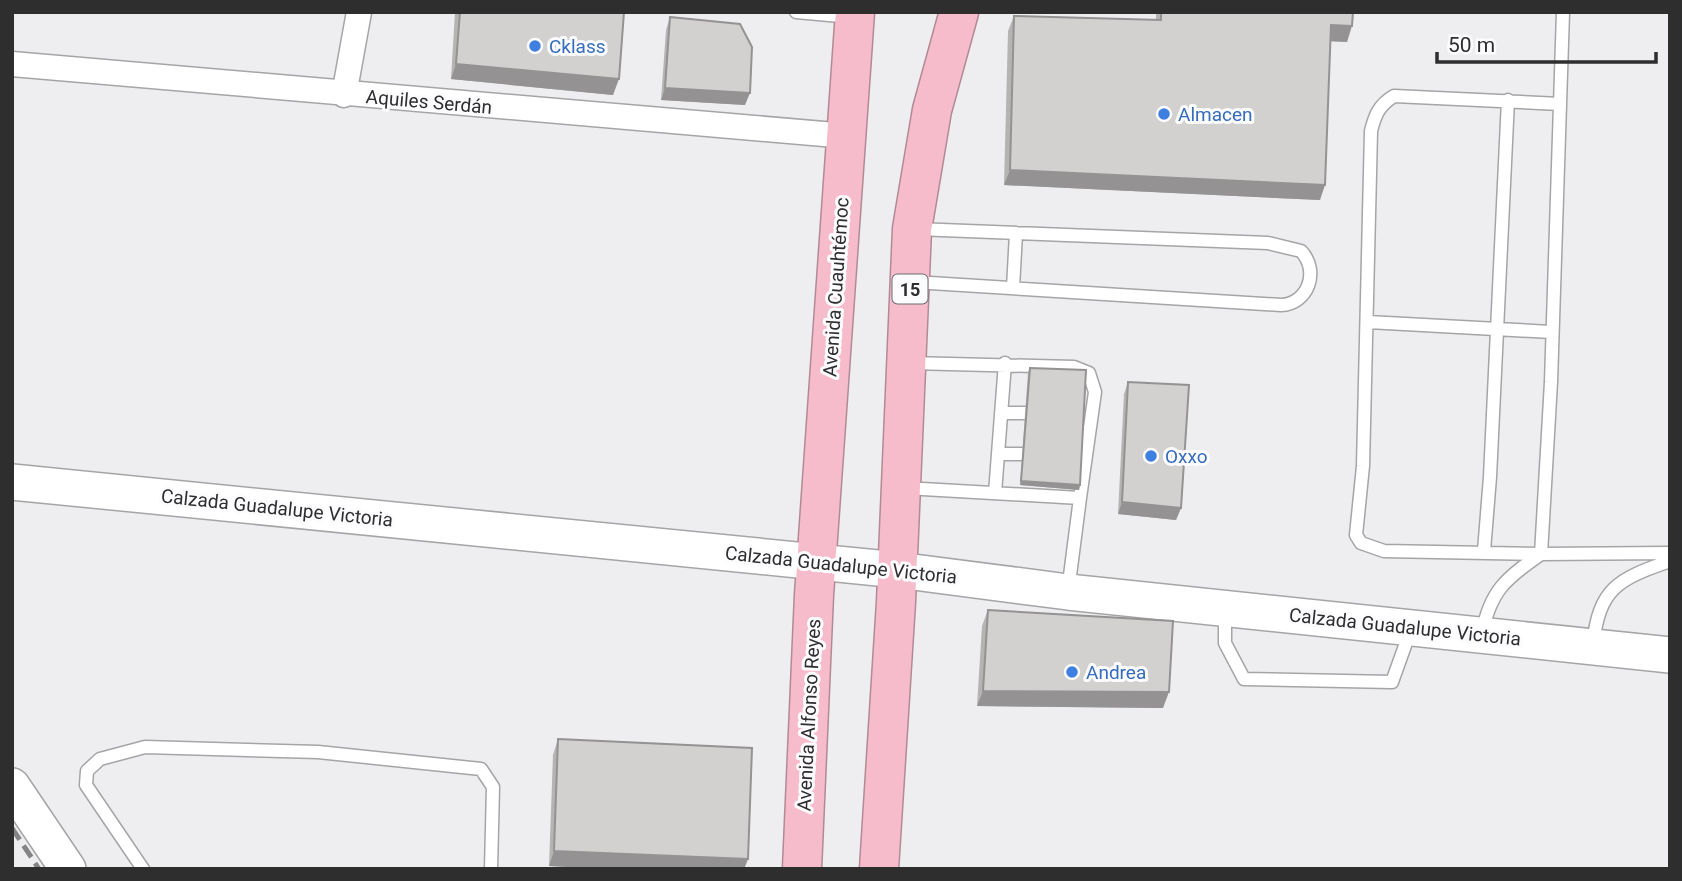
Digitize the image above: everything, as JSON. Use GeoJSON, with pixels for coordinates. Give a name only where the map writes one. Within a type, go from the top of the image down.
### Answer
{"type":"FeatureCollection","features":[{"type":"Feature","properties":{"kind":"highway","name":"15"},"geometry":{"type":"LineString","coordinates":[[879,869],[898,570],[912,229],[932,110],[959,12]]}},
{"type":"Feature","properties":{"kind":"highway","name":"Avenida Cuauhtémoc"},"geometry":{"type":"LineString","coordinates":[[817,562],[854,15]]}},
{"type":"Feature","properties":{"kind":"highway","name":"Avenida Alfonso Reyes"},"geometry":{"type":"LineString","coordinates":[[802,869],[817,562]]}},
{"type":"Feature","properties":{"kind":"highway"},"geometry":{"type":"LineString","coordinates":[[804,824],[825,869]]}},
{"type":"Feature","properties":{"kind":"street"},"geometry":{"type":"LineString","coordinates":[[344,95],[359,12]]}},
{"type":"Feature","properties":{"kind":"street","name":"Aquiles Serdán"},"geometry":{"type":"LineString","coordinates":[[12,64],[344,95],[847,136]]}},
{"type":"Feature","properties":{"kind":"street","name":"Calzada Guadalupe Victoria"},"geometry":{"type":"LineString","coordinates":[[12,482],[898,570],[1068,592],[1670,655]]}},
{"type":"Feature","properties":{"kind":"street"},"geometry":{"type":"LineString","coordinates":[[12,786],[68,869]]}},
{"type":"Feature","properties":{"kind":"lane"},"geometry":{"type":"LineString","coordinates":[[796,12],[854,15]]}},
{"type":"Feature","properties":{"kind":"lane"},"geometry":{"type":"LineString","coordinates":[[1541,554],[1563,12]]}},
{"type":"Feature","properties":{"kind":"lane"},"geometry":{"type":"LineString","coordinates":[[1560,104],[1409,95],[1394,96],[1384,102],[1376,113],[1371,131],[1363,466],[1356,535],[1361,543],[1374,550],[1541,554],[1670,553]]}},
{"type":"Feature","properties":{"kind":"lane"},"geometry":{"type":"LineString","coordinates":[[1483,551],[1490,477],[1508,100]]}},
{"type":"Feature","properties":{"kind":"lane"},"geometry":{"type":"LineString","coordinates":[[910,281],[1281,305],[1299,301],[1305,294],[1309,279],[1305,255],[1283,245],[912,229]]}},
{"type":"Feature","properties":{"kind":"lane"},"geometry":{"type":"LineString","coordinates":[[1013,288],[1016,233]]}},
{"type":"Feature","properties":{"kind":"lane"},"geometry":{"type":"LineString","coordinates":[[1368,322],[1551,332]]}},
{"type":"Feature","properties":{"kind":"lane"},"geometry":{"type":"LineString","coordinates":[[906,363],[1004,363],[1083,368],[1093,382],[1068,592]]}},
{"type":"Feature","properties":{"kind":"lane"},"geometry":{"type":"LineString","coordinates":[[995,493],[1004,363]]}},
{"type":"Feature","properties":{"kind":"lane"},"geometry":{"type":"LineString","coordinates":[[1001,413],[1025,413]]}},
{"type":"Feature","properties":{"kind":"lane"},"geometry":{"type":"LineString","coordinates":[[998,454],[1022,454]]}},
{"type":"Feature","properties":{"kind":"lane"},"geometry":{"type":"LineString","coordinates":[[902,488],[1080,498]]}},
{"type":"Feature","properties":{"kind":"lane"},"geometry":{"type":"LineString","coordinates":[[1482,635],[1493,597],[1510,575],[1541,554]]}},
{"type":"Feature","properties":{"kind":"lane"},"geometry":{"type":"LineString","coordinates":[[1593,646],[1600,606],[1611,592],[1632,574],[1670,561]]}},
{"type":"Feature","properties":{"kind":"lane"},"geometry":{"type":"LineString","coordinates":[[1225,608],[1225,643],[1244,679],[1392,682],[1411,628]]}},
{"type":"Feature","properties":{"kind":"lane"},"geometry":{"type":"LineString","coordinates":[[143,869],[86,785],[85,778],[87,771],[100,759],[145,747],[318,752],[481,769],[494,787],[491,869]]}},
{"type":"Feature","properties":{"kind":"building","name":"Cklass"},"geometry":{"type":"Polygon","coordinates":[[[460,12],[624,12],[619,79],[456,64],[460,12]]]}},
{"type":"Feature","properties":{"kind":"building","name":"Almacen"},"geometry":{"type":"Polygon","coordinates":[[[1161,12],[1353,12],[1352,26],[1331,25],[1325,185],[1010,170],[1014,16],[1161,20],[1161,12]]]}},
{"type":"Feature","properties":{"kind":"building"},"geometry":{"type":"Polygon","coordinates":[[[670,17],[740,24],[752,47],[750,93],[665,88],[670,17]]]}},
{"type":"Feature","properties":{"kind":"building"},"geometry":{"type":"Polygon","coordinates":[[[1030,368],[1086,370],[1080,485],[1021,481],[1030,368]]]}},
{"type":"Feature","properties":{"kind":"building","name":"Oxxo"},"geometry":{"type":"Polygon","coordinates":[[[1128,382],[1189,385],[1181,508],[1122,502],[1128,382]]]}},
{"type":"Feature","properties":{"kind":"building","name":"Andrea"},"geometry":{"type":"Polygon","coordinates":[[[988,610],[1173,621],[1169,692],[983,691],[988,610]]]}},
{"type":"Feature","properties":{"kind":"building"},"geometry":{"type":"Polygon","coordinates":[[[558,739],[752,748],[748,859],[554,851],[558,739]]]}},
{"type":"Feature","properties":{"kind":"railway"},"geometry":{"type":"LineString","coordinates":[[12,828],[39,869]]}},
{"type":"Feature","properties":{"kind":"place","name":"Cklass"},"geometry":{"type":"Point","coordinates":[535,46]}},
{"type":"Feature","properties":{"kind":"place","name":"Almacen"},"geometry":{"type":"Point","coordinates":[1164,114]}},
{"type":"Feature","properties":{"kind":"place","name":"Oxxo"},"geometry":{"type":"Point","coordinates":[1151,456]}},
{"type":"Feature","properties":{"kind":"place","name":"Andrea"},"geometry":{"type":"Point","coordinates":[1072,672]}}]}
